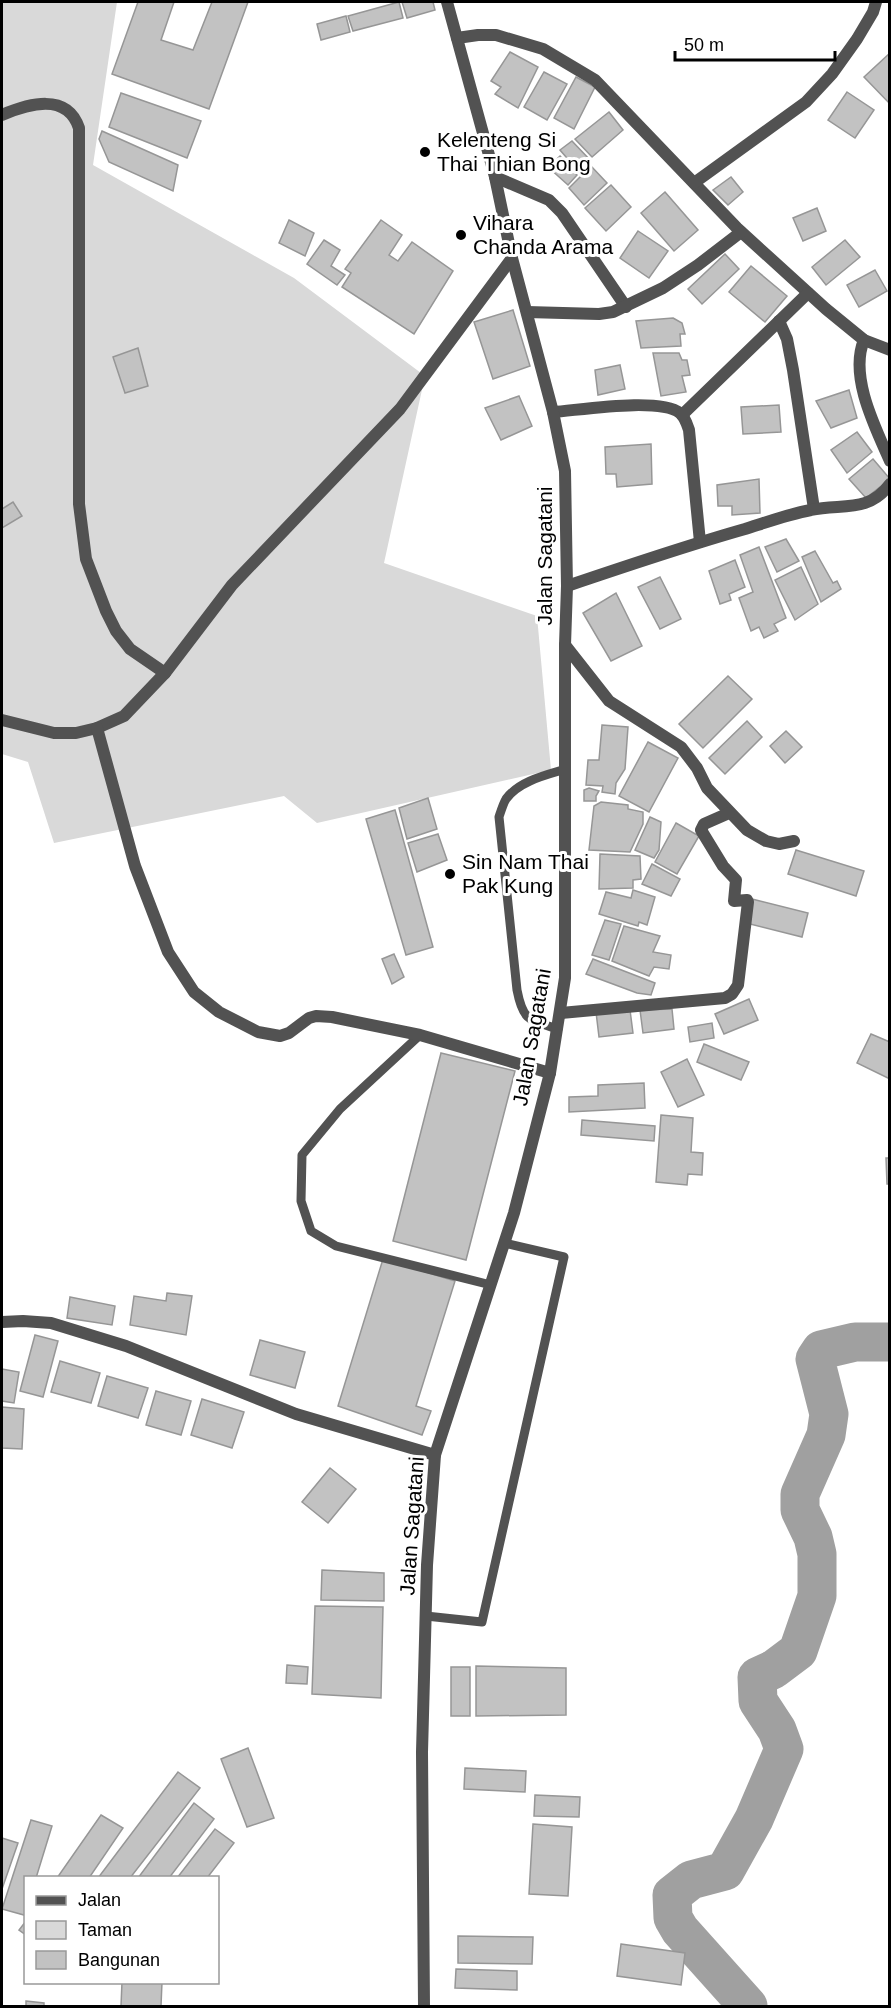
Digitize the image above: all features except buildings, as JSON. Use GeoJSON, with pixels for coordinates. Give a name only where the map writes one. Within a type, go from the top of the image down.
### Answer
{"type":"FeatureCollection","features":[{"type":"Feature","properties":{"kind":"street","name":"Jalan Sagatani"},"geometry":{"type":"LineString","coordinates":[[424,2007],[422,1752],[427,1565],[435,1455],[514,1213],[550,1073],[566,978],[565,471],[554,412],[512,258],[495,177],[447,2]]}},
{"type":"Feature","properties":{"kind":"street"},"geometry":{"type":"LineString","coordinates":[[694,183],[806,102],[832,74],[857,39],[873,12],[876,2]]}},
{"type":"Feature","properties":{"kind":"street"},"geometry":{"type":"LineString","coordinates":[[457,38],[496,35],[543,50],[595,80],[741,232],[864,340],[890,350]]}},
{"type":"Feature","properties":{"kind":"street"},"geometry":{"type":"LineString","coordinates":[[2,115],[37,104],[49,103],[69,111],[76,119],[79,128],[79,504],[86,559],[116,631],[130,649],[165,673]]}},
{"type":"Feature","properties":{"kind":"street"},"geometry":{"type":"LineString","coordinates":[[495,177],[549,200],[562,213],[626,307]]}},
{"type":"Feature","properties":{"kind":"street"},"geometry":{"type":"LineString","coordinates":[[527,312],[599,314],[626,307],[663,288],[741,232]]}},
{"type":"Feature","properties":{"kind":"street"},"geometry":{"type":"LineString","coordinates":[[2,720],[54,733],[76,733],[97,728],[124,716],[165,673],[232,585],[400,409],[512,258]]}},
{"type":"Feature","properties":{"kind":"street"},"geometry":{"type":"LineString","coordinates":[[682,415],[808,293]]}},
{"type":"Feature","properties":{"kind":"street"},"geometry":{"type":"LineString","coordinates":[[779,321],[787,339],[793,370],[814,509]]}},
{"type":"Feature","properties":{"kind":"street"},"geometry":{"type":"LineString","coordinates":[[864,340],[860,351],[863,389],[871,420],[890,461]]}},
{"type":"Feature","properties":{"kind":"street"},"geometry":{"type":"LineString","coordinates":[[554,412],[625,406],[657,406],[672,409],[682,415],[689,430],[700,542]]}},
{"type":"Feature","properties":{"kind":"street"},"geometry":{"type":"LineString","coordinates":[[567,586],[700,542],[814,509],[855,506],[872,501],[890,484]]}},
{"type":"Feature","properties":{"kind":"street"},"geometry":{"type":"LineString","coordinates":[[565,645],[609,700],[681,747],[697,768],[707,788],[747,830],[766,841],[779,844],[794,841]]}},
{"type":"Feature","properties":{"kind":"street"},"geometry":{"type":"LineString","coordinates":[[97,728],[135,866],[168,952],[194,992],[219,1012],[258,1032],[280,1036],[289,1033],[309,1018],[324,1016],[420,1035],[550,1073]]}},
{"type":"Feature","properties":{"kind":"street"},"geometry":{"type":"LineString","coordinates":[[561,1013],[725,998],[732,994],[738,985],[748,902],[747,900],[734,901],[736,880],[723,866],[701,830],[704,824],[729,813]]}},
{"type":"Feature","properties":{"kind":"street"},"geometry":{"type":"LineString","coordinates":[[2,1322],[51,1323],[126,1346],[296,1414],[435,1455]]}},
{"type":"Feature","properties":{"kind":"lane"},"geometry":{"type":"LineString","coordinates":[[558,1029],[526,1017],[520,1006],[499,817],[507,798],[521,786],[566,769]]}},
{"type":"Feature","properties":{"kind":"lane"},"geometry":{"type":"LineString","coordinates":[[420,1035],[340,1109],[302,1155],[301,1200],[311,1231],[336,1246],[491,1285]]}},
{"type":"Feature","properties":{"kind":"lane"},"geometry":{"type":"LineString","coordinates":[[426,1616],[482,1622],[564,1257],[504,1244]]}},
{"type":"Feature","properties":{"kind":"green space"},"geometry":{"type":"Polygon","coordinates":[[[2,2],[117,2],[93,165],[294,278],[425,376],[384,563],[537,616],[551,770],[317,823],[284,796],[54,843],[28,762],[2,754],[2,2]]]}},
{"type":"Feature","properties":{"kind":"waterway"},"geometry":{"type":"LineString","coordinates":[[748,2006],[680,1930],[673,1918],[672,1895],[691,1880],[725,1871],[754,1819],[784,1749],[777,1730],[758,1701],[757,1677],[774,1669],[798,1651],[817,1596],[817,1554],[813,1537],[800,1510],[800,1494],[826,1435],[829,1414],[815,1359],[821,1350],[855,1342],[890,1342]]}},
{"type":"Feature","properties":{"kind":"place","name":"Kelenteng Si Thai Thian Bong"},"geometry":{"type":"Point","coordinates":[425,152]}},
{"type":"Feature","properties":{"kind":"place","name":"Vihara Chanda Arama"},"geometry":{"type":"Point","coordinates":[461,235]}},
{"type":"Feature","properties":{"kind":"place","name":"Sin Nam Thai Pak Kung"},"geometry":{"type":"Point","coordinates":[450,874]}}]}
